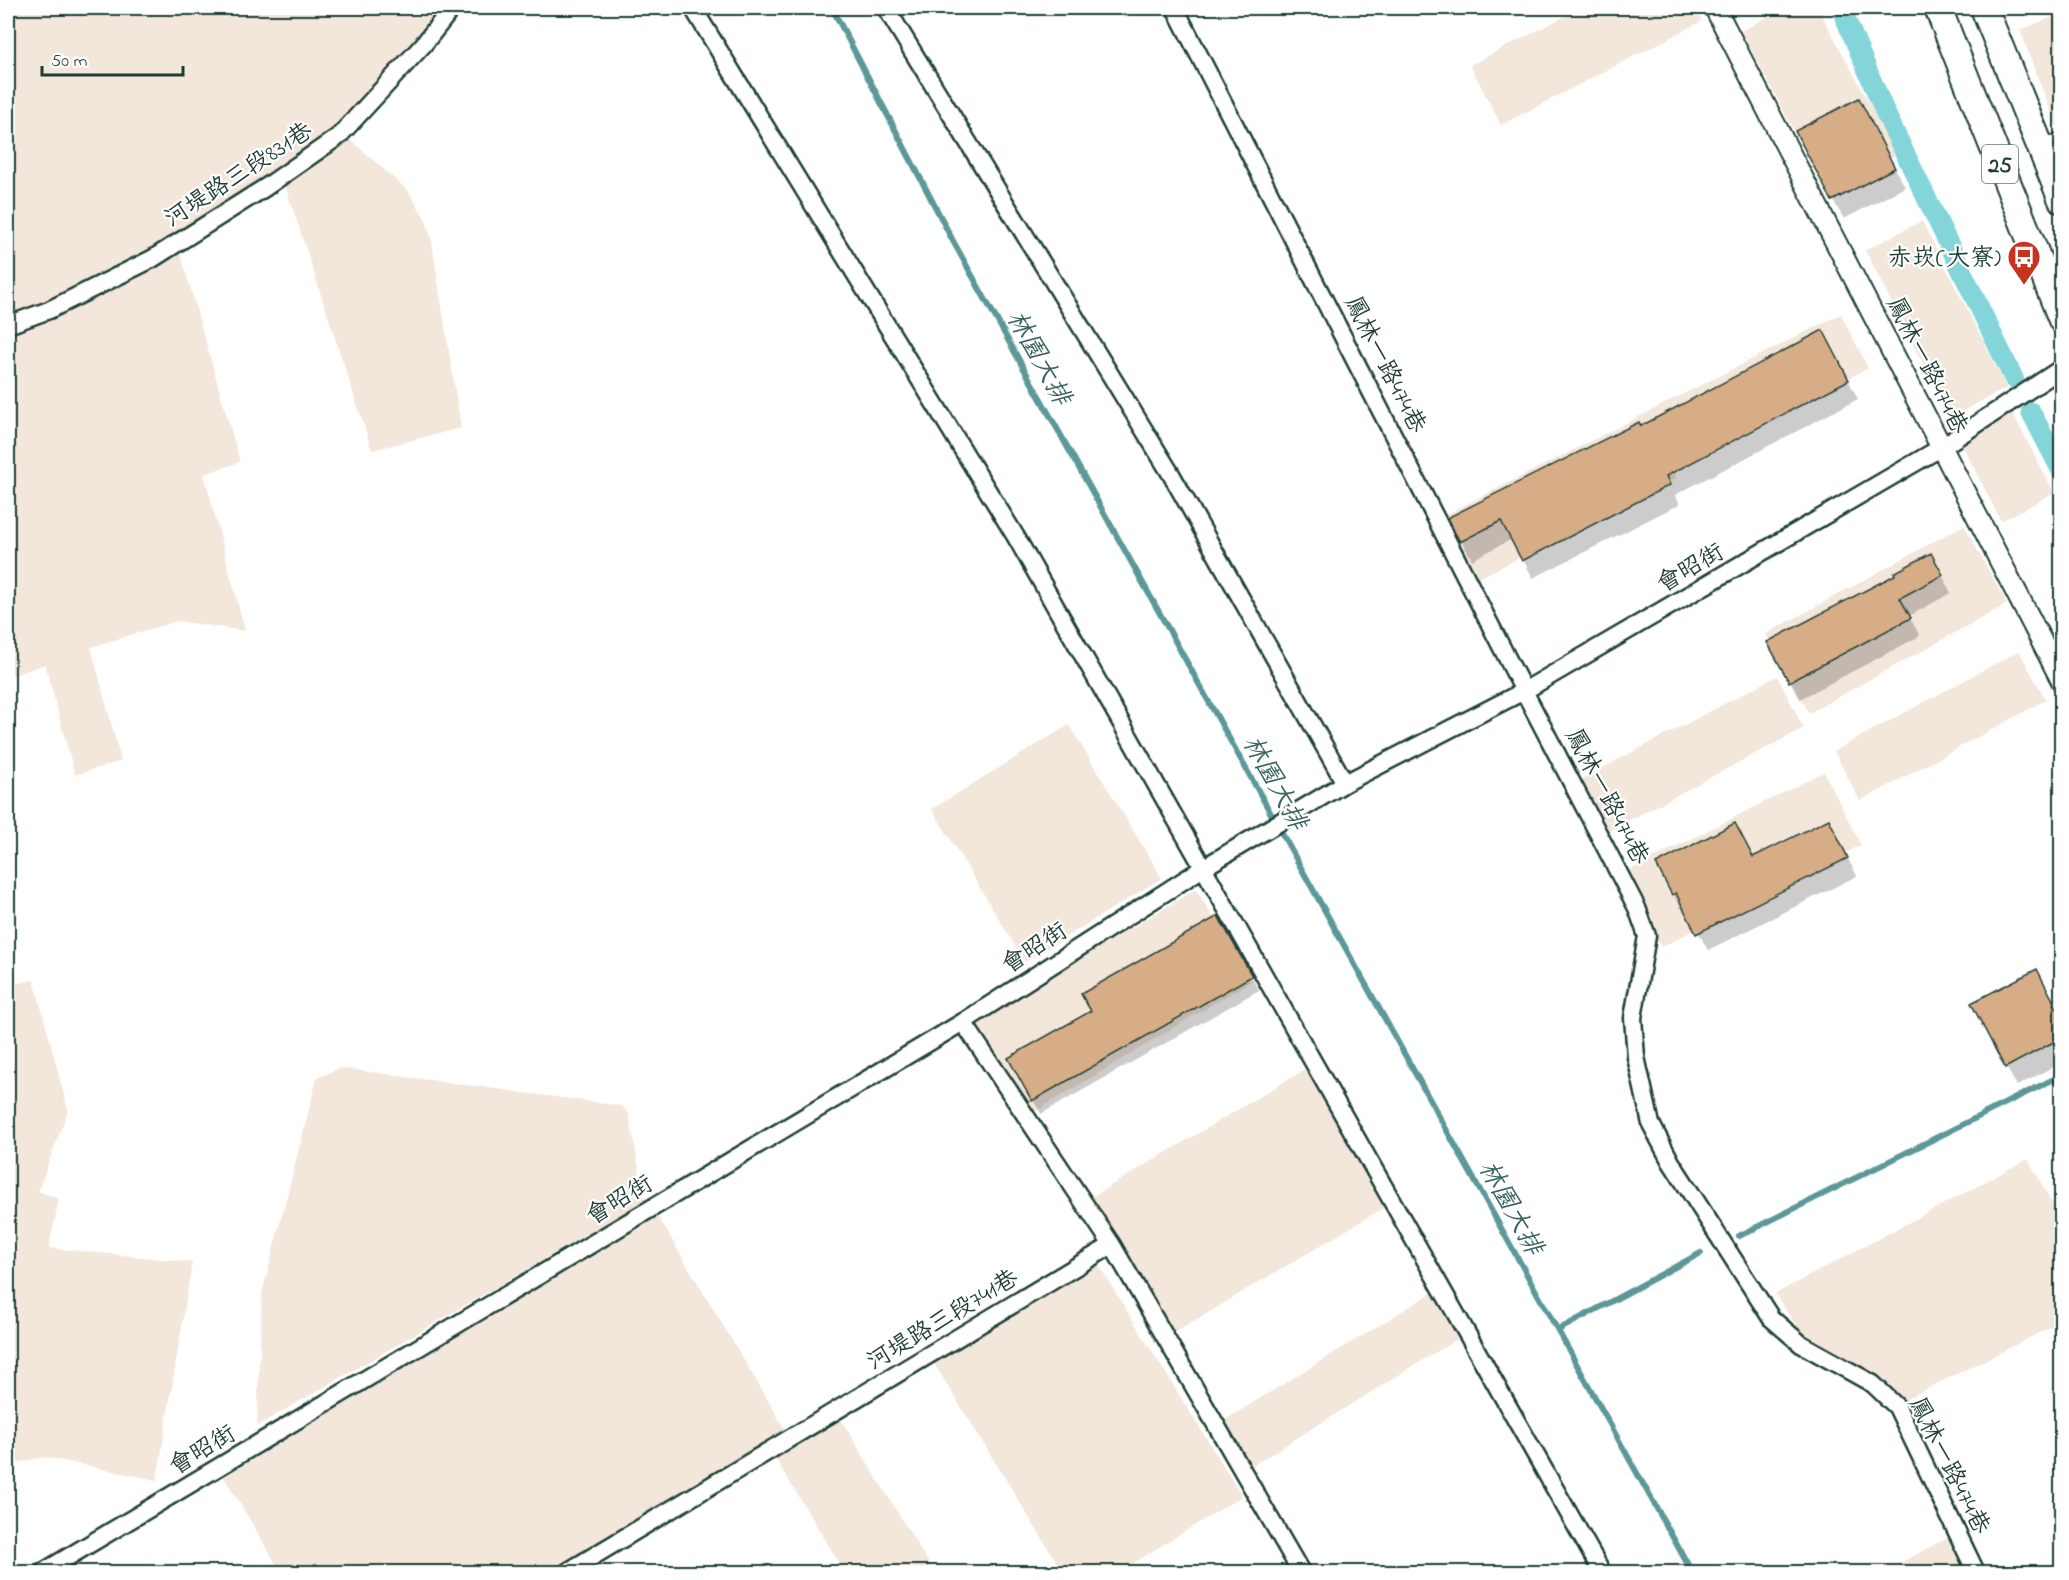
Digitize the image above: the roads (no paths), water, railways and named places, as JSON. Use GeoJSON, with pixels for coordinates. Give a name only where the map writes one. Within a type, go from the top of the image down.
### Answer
{"type":"FeatureCollection","features":[{"type":"Feature","properties":{"kind":"main road","name":"25"},"geometry":{"type":"LineString","coordinates":[[1938,8],[2061,320]]}},
{"type":"Feature","properties":{"kind":"main road","name":"25"},"geometry":{"type":"LineString","coordinates":[[1984,8],[2051,141],[2061,200]]}},
{"type":"Feature","properties":{"kind":"street","name":"河堤路三段831巷"},"geometry":{"type":"LineString","coordinates":[[8,325],[49,310],[152,259],[266,187],[339,136],[423,45],[452,8]]}},
{"type":"Feature","properties":{"kind":"street"},"geometry":{"type":"LineString","coordinates":[[693,8],[1016,537],[1209,864],[1602,1572]]}},
{"type":"Feature","properties":{"kind":"street"},"geometry":{"type":"LineString","coordinates":[[886,8],[1171,474],[1339,787]]}},
{"type":"Feature","properties":{"kind":"street","name":"鳳林一路474巷"},"geometry":{"type":"LineString","coordinates":[[1174,8],[1524,691],[1638,908],[1647,936],[1633,1018],[1636,1057],[1651,1124],[1671,1162],[1771,1318],[1801,1344],[1873,1384],[1896,1407],[1976,1572]]}},
{"type":"Feature","properties":{"kind":"street","name":"鳳林一路474巷"},"geometry":{"type":"LineString","coordinates":[[1715,8],[2061,681]]}},
{"type":"Feature","properties":{"kind":"street","name":"會昭街"},"geometry":{"type":"LineString","coordinates":[[42,1572],[963,1022],[1209,864],[1339,787],[1524,691],[1942,447],[2061,368]]}},
{"type":"Feature","properties":{"kind":"street"},"geometry":{"type":"LineString","coordinates":[[963,1022],[1112,1245],[1301,1572]]}},
{"type":"Feature","properties":{"kind":"street","name":"河堤路三段741巷"},"geometry":{"type":"LineString","coordinates":[[567,1572],[1112,1245]]}},
{"type":"Feature","properties":{"kind":"waterway","name":"林園大排"},"geometry":{"type":"LineString","coordinates":[[832,8],[953,241],[1692,1572]]}},
{"type":"Feature","properties":{"kind":"waterway"},"geometry":{"type":"LineString","coordinates":[[1841,8],[1885,112],[2014,379]]}},
{"type":"Feature","properties":{"kind":"waterway"},"geometry":{"type":"LineString","coordinates":[[2031,412],[2062,472]]}},
{"type":"Feature","properties":{"kind":"waterway"},"geometry":{"type":"LineString","coordinates":[[1739,1236],[2062,1075]]}},
{"type":"Feature","properties":{"kind":"waterway"},"geometry":{"type":"LineString","coordinates":[[1558,1330],[1701,1253]]}},
{"type":"Feature","properties":{"kind":"place","name":"赤崁(大寮)"},"geometry":{"type":"Point","coordinates":[2024,286]}}]}
